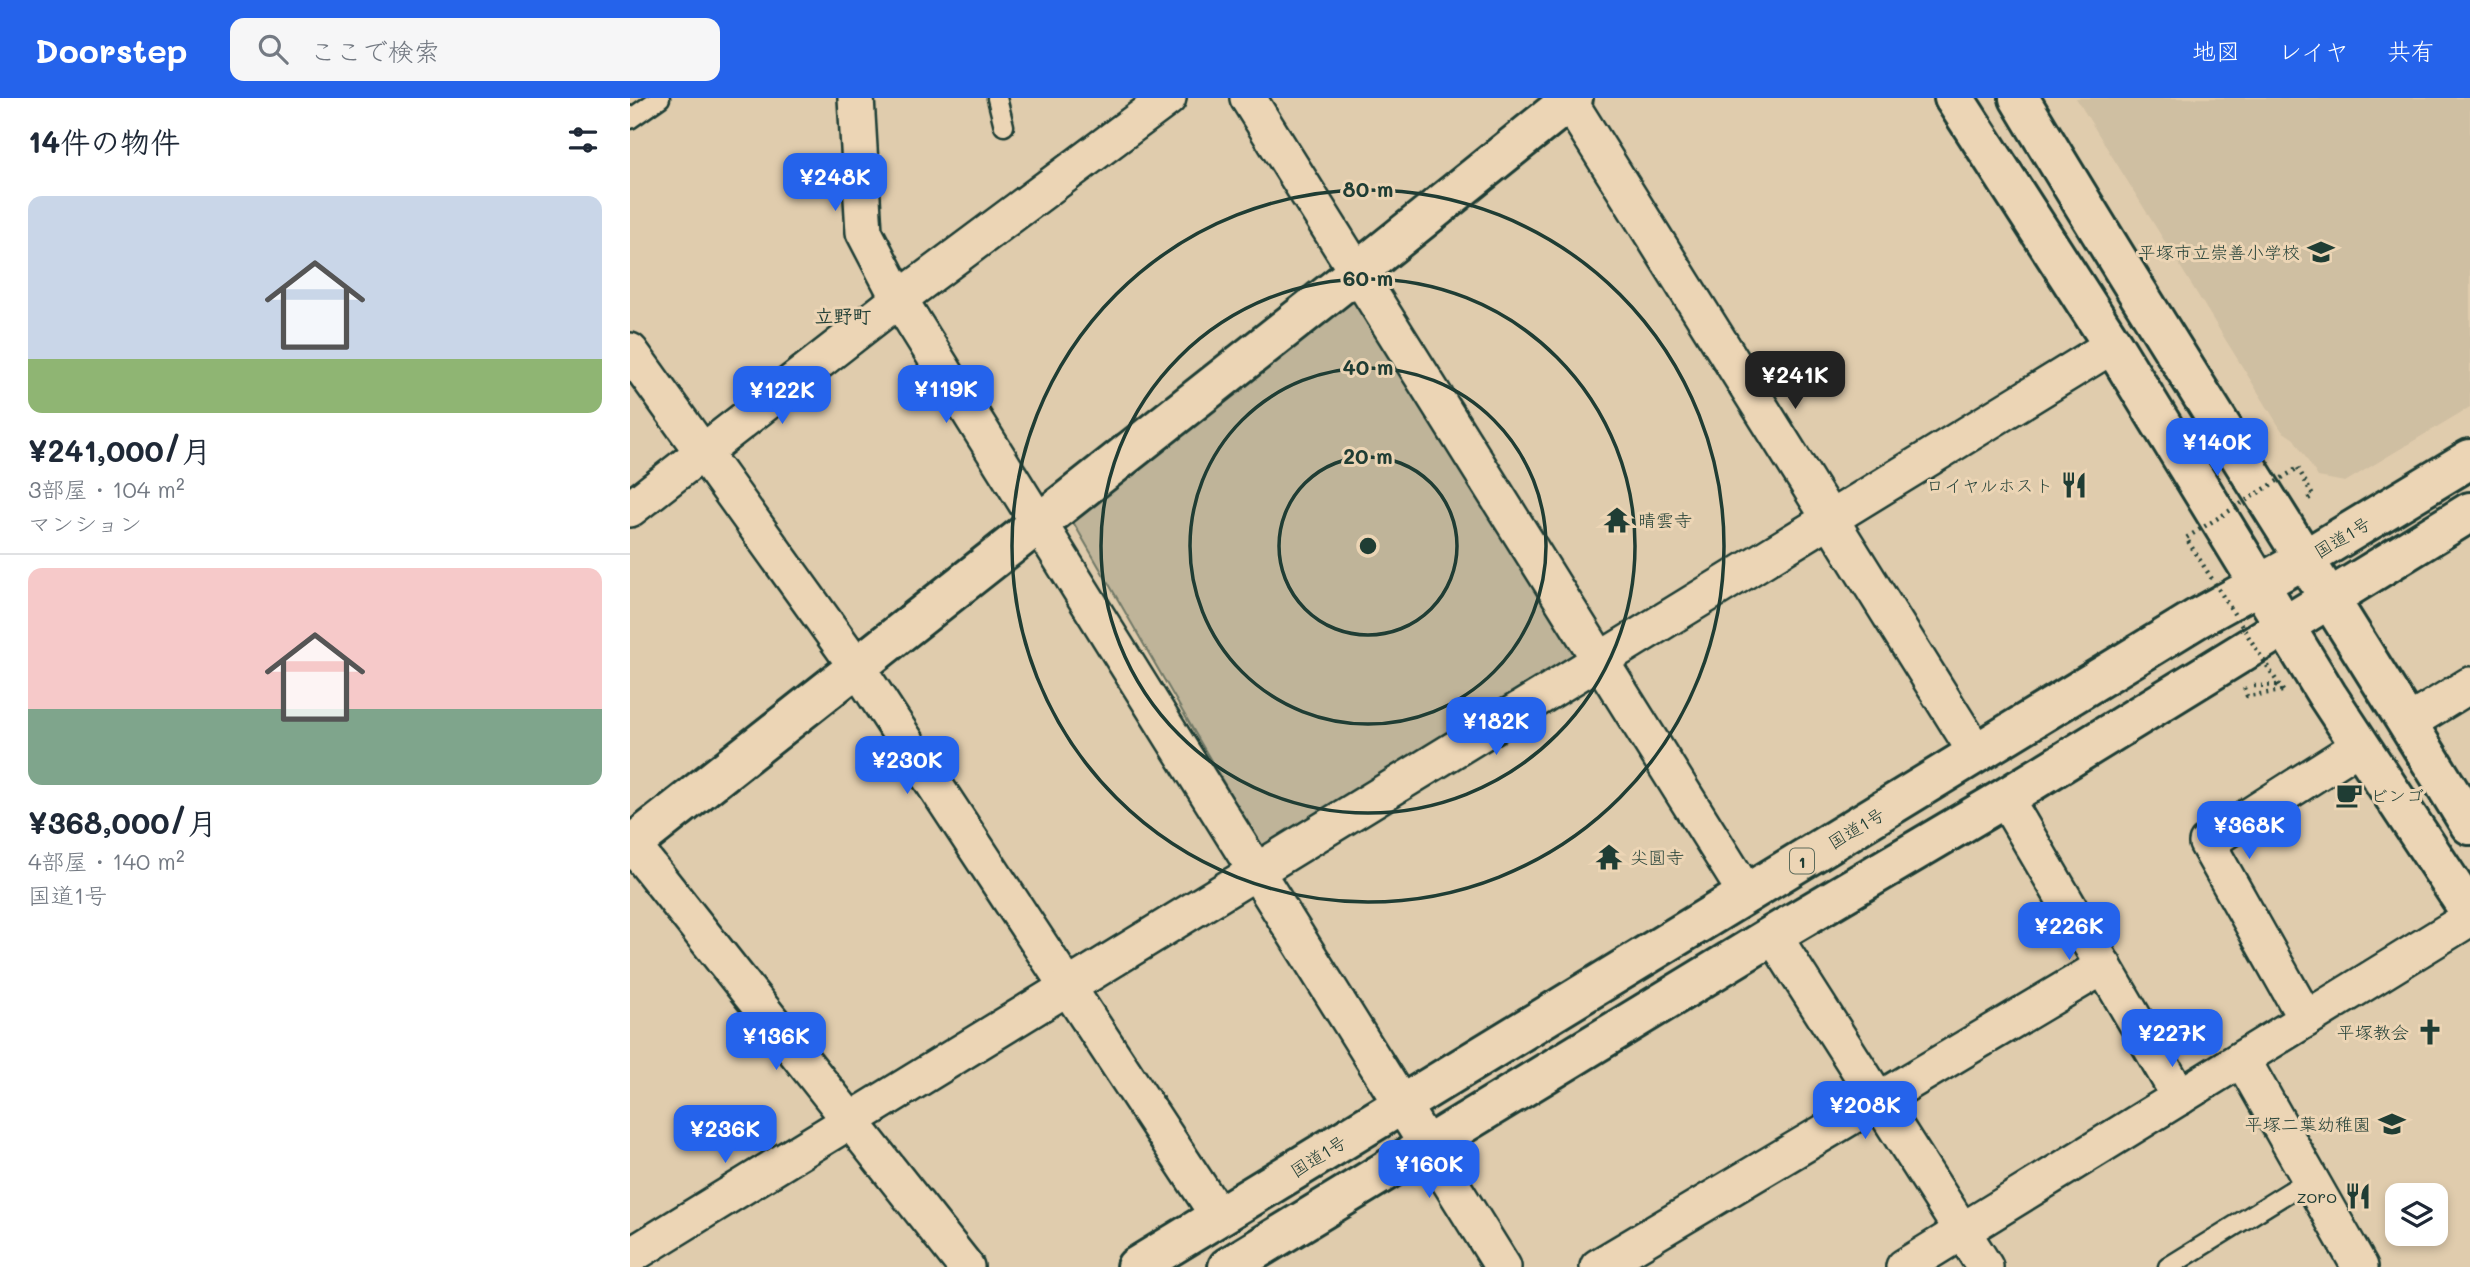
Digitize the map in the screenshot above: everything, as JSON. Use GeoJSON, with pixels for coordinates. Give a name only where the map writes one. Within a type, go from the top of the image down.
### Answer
{"type":"FeatureCollection","features":[{"type":"Feature","properties":{"kind":"main road"},"geometry":{"type":"LineString","coordinates":[[1954,98],[2113,345],[2258,585],[2470,912]]}},
{"type":"Feature","properties":{"kind":"main road"},"geometry":{"type":"LineString","coordinates":[[2019,98],[2137,295],[2332,599],[2470,825]]}},
{"type":"Feature","properties":{"kind":"main road"},"geometry":{"type":"LineString","coordinates":[[631,844],[1357,272],[1569,99]]}},
{"type":"Feature","properties":{"kind":"main road","name":"国道1号"},"geometry":{"type":"LineString","coordinates":[[1136,1267],[2196,619],[2305,559],[2470,459]]}},
{"type":"Feature","properties":{"kind":"main road"},"geometry":{"type":"LineString","coordinates":[[1228,1267],[1773,935],[2005,799],[2470,512]]}},
{"type":"Feature","properties":{"kind":"street"},"geometry":{"type":"LineString","coordinates":[[856,98],[864,232],[899,299],[1040,522],[1254,872],[1503,1267]]}},
{"type":"Feature","properties":{"kind":"street"},"geometry":{"type":"LineString","coordinates":[[630,509],[899,299],[1168,98]]}},
{"type":"Feature","properties":{"kind":"street"},"geometry":{"type":"LineString","coordinates":[[1248,98],[1747,895]]}},
{"type":"Feature","properties":{"kind":"street"},"geometry":{"type":"LineString","coordinates":[[1569,99],[1977,754]]}},
{"type":"Feature","properties":{"kind":"street"},"geometry":{"type":"LineString","coordinates":[[630,1256],[2113,345]]}},
{"type":"Feature","properties":{"kind":"street"},"geometry":{"type":"LineString","coordinates":[[630,351],[857,667],[1219,1217]]}},
{"type":"Feature","properties":{"kind":"street"},"geometry":{"type":"LineString","coordinates":[[2408,723],[2470,685]]}},
{"type":"Feature","properties":{"kind":"street"},"geometry":{"type":"LineString","coordinates":[[2306,1019],[2207,843],[2361,745]]}},
{"type":"Feature","properties":{"kind":"street"},"geometry":{"type":"LineString","coordinates":[[2005,799],[2180,1097]]}},
{"type":"Feature","properties":{"kind":"street"},"geometry":{"type":"LineString","coordinates":[[631,844],[966,1267]]}},
{"type":"Feature","properties":{"kind":"street"},"geometry":{"type":"LineString","coordinates":[[1904,1267],[2470,918]]}},
{"type":"Feature","properties":{"kind":"street"},"geometry":{"type":"LineString","coordinates":[[1773,935],[1985,1267]]}},
{"type":"Feature","properties":{"kind":"street"},"geometry":{"type":"LineString","coordinates":[[1598,1267],[2104,966]]}},
{"type":"Feature","properties":{"kind":"street"},"geometry":{"type":"LineString","coordinates":[[2242,1059],[2360,1267]]}},
{"type":"Feature","properties":{"kind":"lane"},"geometry":{"type":"LineString","coordinates":[[630,119],[660,98]]}},
{"type":"Feature","properties":{"kind":"lane"},"geometry":{"type":"LineString","coordinates":[[997,98],[1003,126]]}},
{"type":"Feature","properties":{"kind":"lane"},"geometry":{"type":"LineString","coordinates":[[2168,1267],[2310,1180]]}},
{"type":"Feature","properties":{"kind":"path"},"geometry":{"type":"LineString","coordinates":[[2271,684],[2243,687],[2247,696],[2283,691],[2186,538],[2298,468]]}},
{"type":"Feature","properties":{"kind":"shaded area","name":"平塚市立崇善小学校"},"geometry":{"type":"Polygon","coordinates":[[[2076,98],[2470,98],[2470,407],[2345,482],[2318,477],[2294,439],[2282,431],[2076,98]]]}},
{"type":"Feature","properties":{"kind":"shaded area"},"geometry":{"type":"Polygon","coordinates":[[[1356,287],[1581,660],[1265,854],[1069,515],[1356,287]]]}},
{"type":"Feature","properties":{"kind":"place","name":"平塚市立崇善小学校"},"geometry":{"type":"Point","coordinates":[2321,252]}},
{"type":"Feature","properties":{"kind":"place","name":"ロイヤルホスト"},"geometry":{"type":"Point","coordinates":[2074,485]}},
{"type":"Feature","properties":{"kind":"place","name":"晴雲寺"},"geometry":{"type":"Point","coordinates":[1617,520]}},
{"type":"Feature","properties":{"kind":"place","name":"ビンゴ"},"geometry":{"type":"Point","coordinates":[2349,795]}},
{"type":"Feature","properties":{"kind":"place","name":"尖圓寺"},"geometry":{"type":"Point","coordinates":[1609,857]}},
{"type":"Feature","properties":{"kind":"place","name":"平塚教会"},"geometry":{"type":"Point","coordinates":[2430,1032]}},
{"type":"Feature","properties":{"kind":"place","name":"平塚二葉幼稚園"},"geometry":{"type":"Point","coordinates":[2392,1124]}},
{"type":"Feature","properties":{"kind":"place","name":"zoro"},"geometry":{"type":"Point","coordinates":[2358,1196]}},
{"type":"Feature","properties":{"kind":"district","name":"立野町"},"geometry":{"type":"Point","coordinates":[843,315]}}]}
